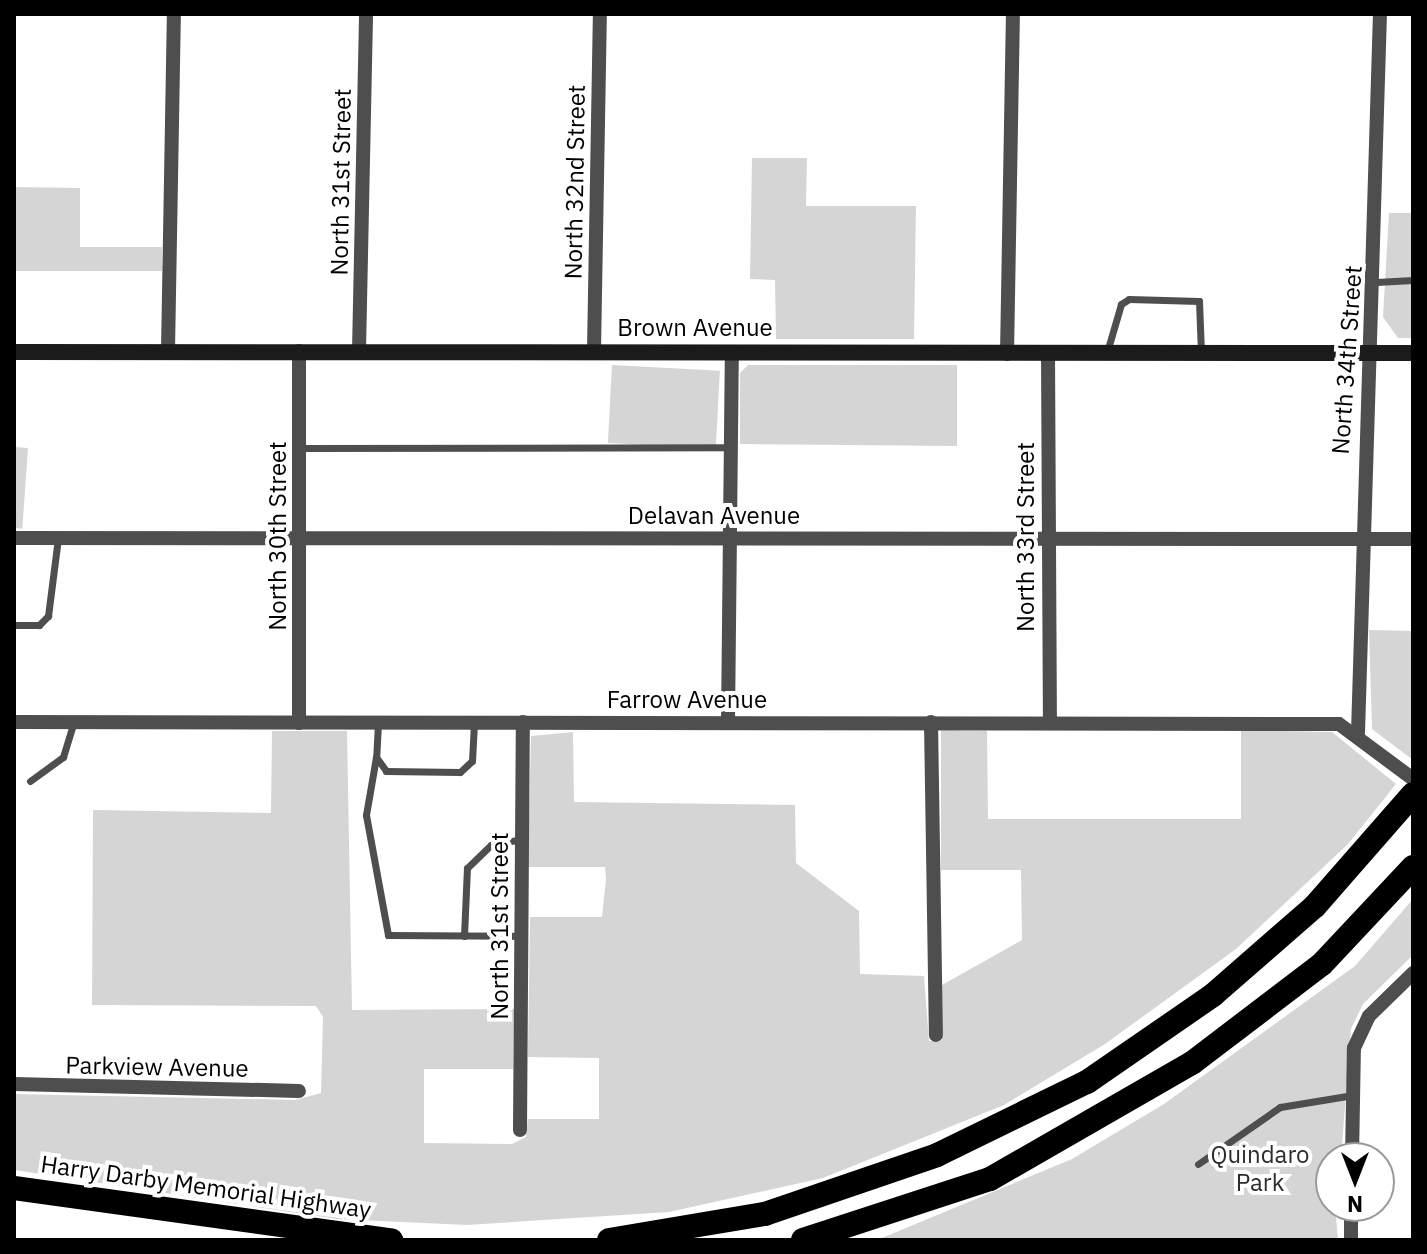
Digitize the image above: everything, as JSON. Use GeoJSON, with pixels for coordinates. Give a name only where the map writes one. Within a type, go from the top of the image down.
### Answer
{"type":"FeatureCollection","features":[{"type":"Feature","properties":{"kind":"highway"},"geometry":{"type":"LineString","coordinates":[[609,1240],[765,1214],[937,1155],[1087,1082],[1213,995],[1315,906],[1413,794]]}},
{"type":"Feature","properties":{"kind":"highway"},"geometry":{"type":"LineString","coordinates":[[803,1240],[990,1179],[1192,1063],[1322,964],[1413,867]]}},
{"type":"Feature","properties":{"kind":"highway","name":"Harry Darby Memorial Highway"},"geometry":{"type":"LineString","coordinates":[[14,1188],[391,1240]]}},
{"type":"Feature","properties":{"kind":"main road","name":"Brown Avenue"},"geometry":{"type":"LineString","coordinates":[[14,352],[1413,353]]}},
{"type":"Feature","properties":{"kind":"street"},"geometry":{"type":"LineString","coordinates":[[168,351],[174,14]]}},
{"type":"Feature","properties":{"kind":"street","name":"North 31st Street"},"geometry":{"type":"LineString","coordinates":[[359,351],[366,14]]}},
{"type":"Feature","properties":{"kind":"street","name":"North 32nd Street"},"geometry":{"type":"LineString","coordinates":[[594,351],[600,14]]}},
{"type":"Feature","properties":{"kind":"street"},"geometry":{"type":"LineString","coordinates":[[1007,354],[1013,14]]}},
{"type":"Feature","properties":{"kind":"street","name":"North 34th Street"},"geometry":{"type":"LineString","coordinates":[[1358,733],[1364,368],[1375,351],[1380,14]]}},
{"type":"Feature","properties":{"kind":"street","name":"North 30th Street"},"geometry":{"type":"LineString","coordinates":[[299,351],[299,723]]}},
{"type":"Feature","properties":{"kind":"street"},"geometry":{"type":"LineString","coordinates":[[728,721],[732,352]]}},
{"type":"Feature","properties":{"kind":"street","name":"North 33rd Street"},"geometry":{"type":"LineString","coordinates":[[1048,353],[1050,721]]}},
{"type":"Feature","properties":{"kind":"street","name":"Delavan Avenue"},"geometry":{"type":"LineString","coordinates":[[14,538],[1413,539]]}},
{"type":"Feature","properties":{"kind":"street","name":"Farrow Avenue"},"geometry":{"type":"LineString","coordinates":[[14,722],[1312,723],[1358,733]]}},
{"type":"Feature","properties":{"kind":"street","name":"North 31st Street"},"geometry":{"type":"LineString","coordinates":[[520,1130],[523,722]]}},
{"type":"Feature","properties":{"kind":"street"},"geometry":{"type":"LineString","coordinates":[[931,722],[936,1035]]}},
{"type":"Feature","properties":{"kind":"street"},"geometry":{"type":"LineString","coordinates":[[1358,733],[1413,779]]}},
{"type":"Feature","properties":{"kind":"street"},"geometry":{"type":"LineString","coordinates":[[1352,1142],[1359,1036],[1413,973]]}},
{"type":"Feature","properties":{"kind":"street","name":"Parkview Avenue"},"geometry":{"type":"LineString","coordinates":[[14,1084],[299,1091]]}},
{"type":"Feature","properties":{"kind":"lane"},"geometry":{"type":"LineString","coordinates":[[1376,282],[1413,280]]}},
{"type":"Feature","properties":{"kind":"lane"},"geometry":{"type":"LineString","coordinates":[[1107,352],[1121,304],[1129,299],[1199,301],[1201,352]]}},
{"type":"Feature","properties":{"kind":"lane"},"geometry":{"type":"LineString","coordinates":[[300,448],[731,447]]}},
{"type":"Feature","properties":{"kind":"lane"},"geometry":{"type":"LineString","coordinates":[[14,625],[39,625],[48,616],[58,538]]}},
{"type":"Feature","properties":{"kind":"lane"},"geometry":{"type":"LineString","coordinates":[[30,781],[63,757],[74,722]]}},
{"type":"Feature","properties":{"kind":"lane"},"geometry":{"type":"LineString","coordinates":[[376,757],[386,771],[460,772],[472,761],[474,722]]}},
{"type":"Feature","properties":{"kind":"lane"},"geometry":{"type":"LineString","coordinates":[[378,723],[376,757],[366,815],[380,922],[388,935],[407,939],[522,936]]}},
{"type":"Feature","properties":{"kind":"lane"},"geometry":{"type":"LineString","coordinates":[[464,936],[467,868],[491,845],[522,839]]}},
{"type":"Feature","properties":{"kind":"lane"},"geometry":{"type":"LineString","coordinates":[[1198,1164],[1280,1107],[1353,1095]]}},
{"type":"Feature","properties":{"kind":"green space"},"geometry":{"type":"Polygon","coordinates":[[[752,158],[807,158],[806,206],[916,206],[914,339],[776,339],[775,280],[750,279],[752,158]]]}},
{"type":"Feature","properties":{"kind":"green space"},"geometry":{"type":"Polygon","coordinates":[[[14,187],[80,188],[80,247],[162,247],[162,271],[14,271],[14,187]]]}},
{"type":"Feature","properties":{"kind":"green space"},"geometry":{"type":"Polygon","coordinates":[[[1389,213],[1413,213],[1413,338],[1398,338],[1383,317],[1389,213]]]}},
{"type":"Feature","properties":{"kind":"green space"},"geometry":{"type":"Polygon","coordinates":[[[612,365],[720,371],[716,449],[608,443],[612,365]]]}},
{"type":"Feature","properties":{"kind":"green space"},"geometry":{"type":"Polygon","coordinates":[[[748,365],[957,365],[957,446],[740,444],[740,373],[748,365]]]}},
{"type":"Feature","properties":{"kind":"green space"},"geometry":{"type":"Polygon","coordinates":[[[14,447],[28,448],[22,529],[14,528],[14,447]]]}},
{"type":"Feature","properties":{"kind":"green space"},"geometry":{"type":"Polygon","coordinates":[[[1369,630],[1413,631],[1413,760],[1372,729],[1369,630]]]}},
{"type":"Feature","properties":{"kind":"green space"},"geometry":{"type":"Polygon","coordinates":[[[941,730],[987,731],[988,819],[1241,819],[1241,730],[1332,732],[1396,784],[1348,844],[1236,949],[1105,1044],[1004,1105],[823,1178],[669,1212],[467,1225],[337,1219],[14,1170],[14,1094],[295,1100],[321,1093],[323,1017],[316,1006],[92,1005],[93,810],[271,813],[272,731],[347,731],[352,1010],[514,1009],[513,1069],[424,1069],[424,1143],[512,1144],[526,1137],[528,1119],[599,1119],[599,1058],[528,1057],[530,917],[602,917],[606,879],[605,867],[528,867],[531,736],[573,732],[574,802],[795,805],[796,863],[859,911],[860,974],[924,976],[929,1041],[942,1040],[942,985],[1022,940],[1021,870],[941,870],[941,730]]]}},
{"type":"Feature","properties":{"kind":"green space","name":"Quindaro Park"},"geometry":{"type":"Polygon","coordinates":[[[1413,899],[1413,955],[1363,1004],[1351,1029],[1342,1142],[1315,1142],[1315,1222],[1336,1222],[1338,1240],[877,1240],[1072,1159],[1164,1104],[1355,966],[1413,899]]]}}]}
